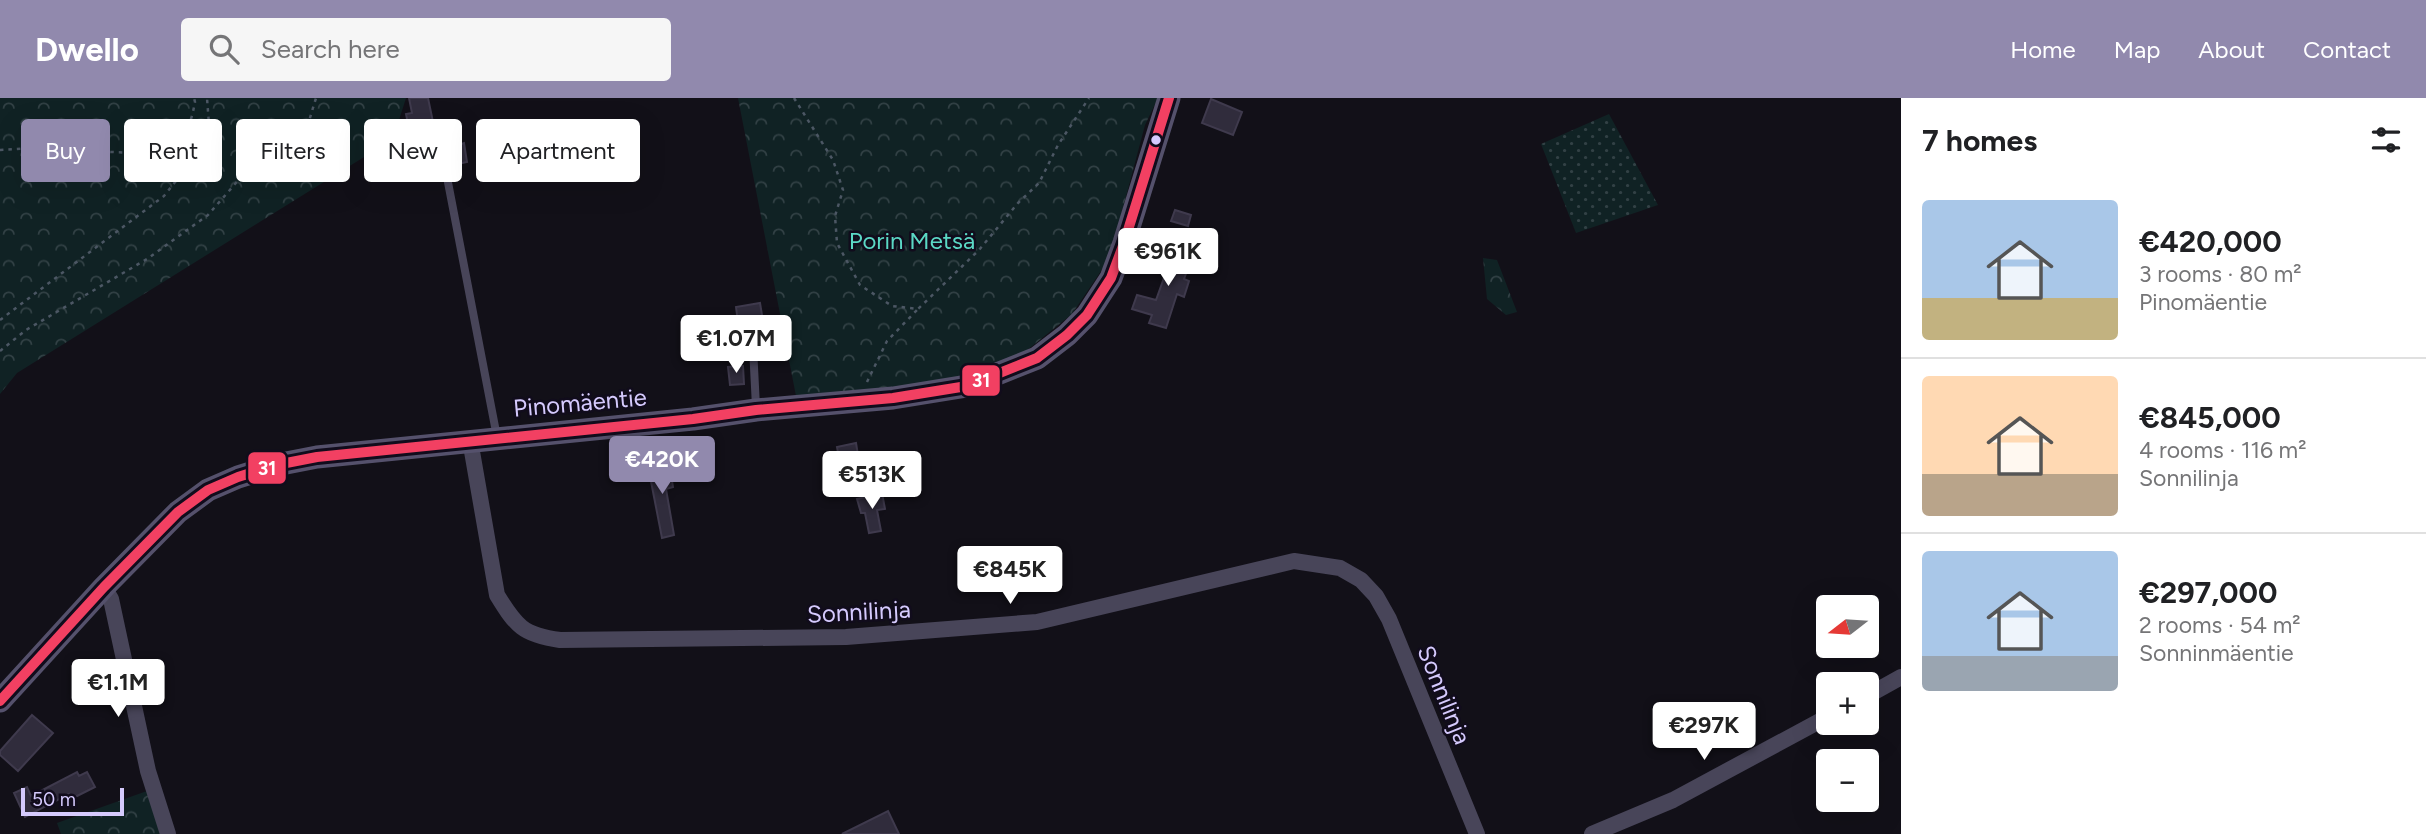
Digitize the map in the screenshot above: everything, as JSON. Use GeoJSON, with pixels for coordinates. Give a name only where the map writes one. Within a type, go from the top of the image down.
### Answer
{"type":"FeatureCollection","features":[{"type":"Feature","properties":{"kind":"street","name":"Pinomäentie"},"geometry":{"type":"LineString","coordinates":[[0,701],[104,587],[178,512],[208,490],[238,477],[276,465],[317,457],[693,419],[756,410],[853,403],[967,386],[1037,358],[1068,335],[1087,315],[1111,278],[1125,243],[1169,98]]}},
{"type":"Feature","properties":{"kind":"street","name":"Sonnilinja"},"geometry":{"type":"LineString","coordinates":[[470,440],[497,594],[509,615],[533,636],[560,640],[846,637],[1037,622],[1294,561],[1340,568],[1361,580],[1376,596],[1389,619],[1477,834]]}},
{"type":"Feature","properties":{"kind":"street"},"geometry":{"type":"LineString","coordinates":[[104,587],[111,599],[148,771],[168,834]]}},
{"type":"Feature","properties":{"kind":"street"},"geometry":{"type":"LineString","coordinates":[[1879,689],[1901,677]]}},
{"type":"Feature","properties":{"kind":"street"},"geometry":{"type":"LineString","coordinates":[[1591,834],[1673,800],[1816,723]]}},
{"type":"Feature","properties":{"kind":"lane"},"geometry":{"type":"LineString","coordinates":[[448,182],[497,438]]}},
{"type":"Feature","properties":{"kind":"lane"},"geometry":{"type":"LineString","coordinates":[[753,347],[756,410]]}},
{"type":"Feature","properties":{"kind":"path"},"geometry":{"type":"LineString","coordinates":[[191,119],[194,98]]}},
{"type":"Feature","properties":{"kind":"path"},"geometry":{"type":"LineString","coordinates":[[206,98],[208,119]]}},
{"type":"Feature","properties":{"kind":"path"},"geometry":{"type":"LineString","coordinates":[[0,351],[26,330],[147,259],[208,215],[242,176],[282,150],[309,121],[316,98]]}},
{"type":"Feature","properties":{"kind":"path"},"geometry":{"type":"LineString","coordinates":[[794,98],[833,160],[844,190],[835,216],[837,243],[860,285],[892,306],[918,309]]}},
{"type":"Feature","properties":{"kind":"path"},"geometry":{"type":"LineString","coordinates":[[853,403],[872,374],[887,341],[979,250],[1018,202],[1039,183],[1058,145],[1089,98]]}},
{"type":"Feature","properties":{"kind":"path"},"geometry":{"type":"LineString","coordinates":[[0,150],[63,148],[124,150]]}},
{"type":"Feature","properties":{"kind":"path"},"geometry":{"type":"LineString","coordinates":[[0,320],[164,196],[174,182]]}},
{"type":"Feature","properties":{"kind":"green space"},"geometry":{"type":"Polygon","coordinates":[[[0,98],[406,98],[399,119],[364,119],[364,157],[350,166],[350,119],[236,119],[236,182],[324,182],[17,373],[0,394],[0,98]]]}},
{"type":"Feature","properties":{"kind":"green space","name":"Porin Metsä"},"geometry":{"type":"Polygon","coordinates":[[[738,98],[1158,98],[1145,125],[1116,234],[1103,268],[1072,314],[1026,351],[962,378],[887,390],[796,396],[738,98]]]}},
{"type":"Feature","properties":{"kind":"green space"},"geometry":{"type":"Polygon","coordinates":[[[1609,114],[1658,205],[1576,233],[1541,144],[1609,114]]]}},
{"type":"Feature","properties":{"kind":"green space"},"geometry":{"type":"Polygon","coordinates":[[[1483,258],[1497,260],[1517,312],[1506,315],[1487,299],[1483,258]]]}},
{"type":"Feature","properties":{"kind":"green space"},"geometry":{"type":"Polygon","coordinates":[[[147,791],[160,834],[61,834],[57,823],[147,791]]]}},
{"type":"Feature","properties":{"kind":"building"},"geometry":{"type":"Polygon","coordinates":[[[409,98],[428,98],[432,119],[407,119],[406,114],[412,113],[409,98]]]}},
{"type":"Feature","properties":{"kind":"building"},"geometry":{"type":"Polygon","coordinates":[[[1211,99],[1242,112],[1233,135],[1202,123],[1211,99]]]}},
{"type":"Feature","properties":{"kind":"building"},"geometry":{"type":"Polygon","coordinates":[[[464,143],[467,162],[462,163],[464,143]]]}},
{"type":"Feature","properties":{"kind":"building"},"geometry":{"type":"Polygon","coordinates":[[[1175,210],[1191,215],[1188,226],[1171,221],[1175,210]]]}},
{"type":"Feature","properties":{"kind":"building"},"geometry":{"type":"Polygon","coordinates":[[[1179,244],[1195,250],[1184,279],[1189,281],[1184,297],[1177,294],[1166,328],[1149,323],[1152,315],[1132,309],[1137,295],[1156,300],[1170,261],[1167,260],[1171,247],[1177,249],[1179,244]]]}},
{"type":"Feature","properties":{"kind":"building"},"geometry":{"type":"Polygon","coordinates":[[[760,303],[764,327],[739,330],[736,307],[760,303]]]}},
{"type":"Feature","properties":{"kind":"building"},"geometry":{"type":"Polygon","coordinates":[[[743,366],[744,384],[730,385],[728,367],[743,366]]]}},
{"type":"Feature","properties":{"kind":"building"},"geometry":{"type":"Polygon","coordinates":[[[856,443],[859,461],[840,464],[837,447],[856,443]]]}},
{"type":"Feature","properties":{"kind":"building"},"geometry":{"type":"Polygon","coordinates":[[[669,462],[673,487],[666,489],[674,535],[662,538],[648,466],[669,462]]]}},
{"type":"Feature","properties":{"kind":"building"},"geometry":{"type":"Polygon","coordinates":[[[882,493],[885,509],[877,510],[881,531],[869,533],[865,513],[861,513],[857,499],[882,493]]]}},
{"type":"Feature","properties":{"kind":"building"},"geometry":{"type":"Polygon","coordinates":[[[32,715],[53,733],[18,771],[0,755],[0,751],[32,715]]]}},
{"type":"Feature","properties":{"kind":"building"},"geometry":{"type":"Polygon","coordinates":[[[77,772],[79,776],[87,772],[95,787],[71,799],[69,794],[25,817],[14,793],[27,787],[31,796],[77,772]]]}},
{"type":"Feature","properties":{"kind":"building"},"geometry":{"type":"Polygon","coordinates":[[[888,811],[899,834],[842,834],[888,811]]]}},
{"type":"Feature","properties":{"kind":"transit line","name":"31"},"geometry":{"type":"LineString","coordinates":[[0,701],[104,587],[178,512],[208,490],[238,477],[276,465],[317,457],[893,398],[967,386],[1037,358],[1067,335],[1087,315],[1111,278],[1169,98]]}}]}
